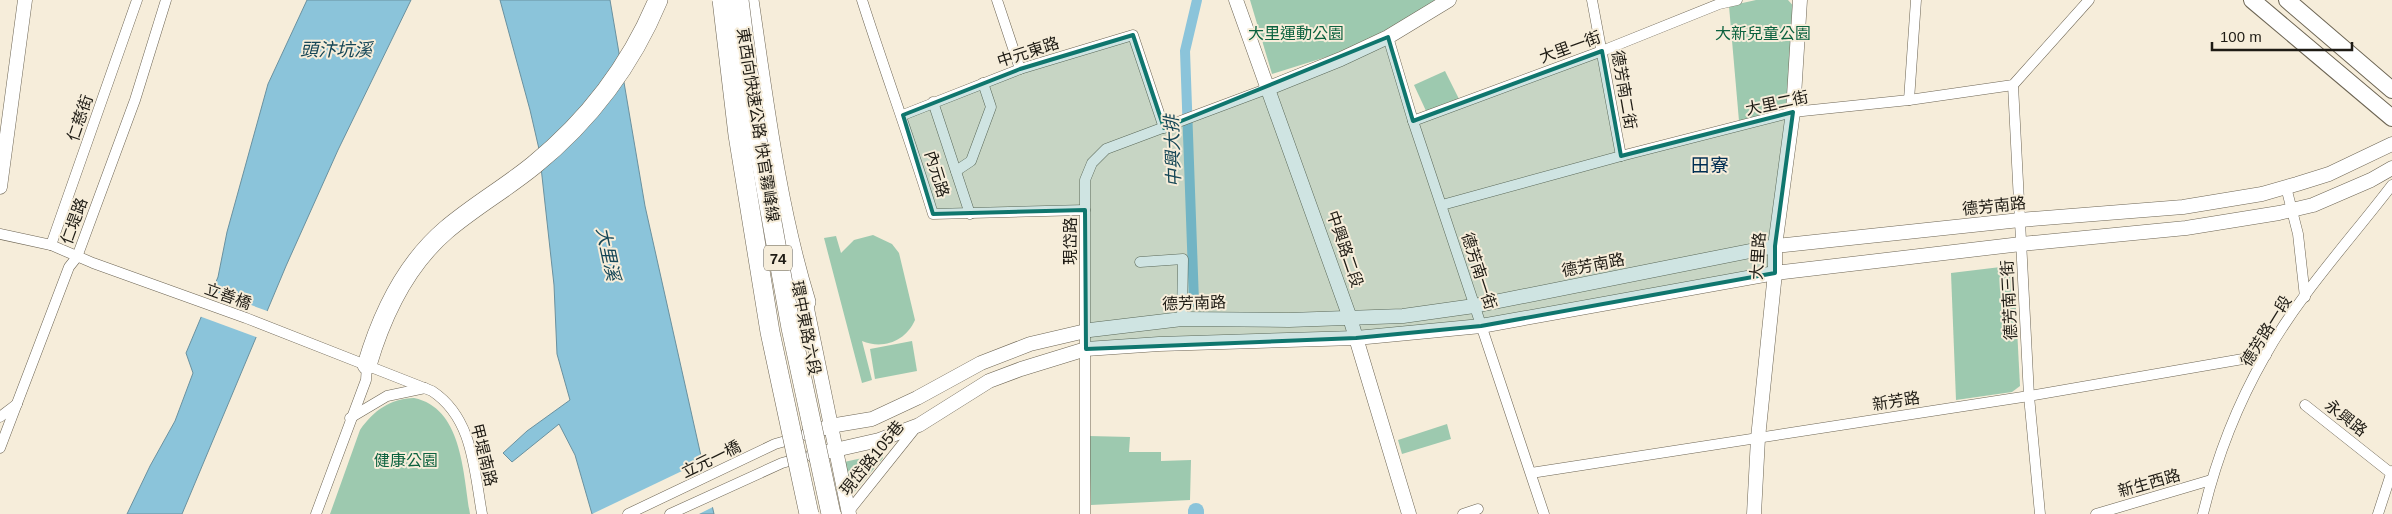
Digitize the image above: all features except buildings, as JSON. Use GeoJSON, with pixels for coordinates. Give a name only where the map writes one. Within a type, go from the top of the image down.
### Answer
{"type":"FeatureCollection","features":[{"type":"Feature","properties":{"kind":"highway"},"geometry":{"type":"LineString","coordinates":[[367,365],[396,292],[418,258],[446,230],[534,165],[572,131],[595,105],[626,63],[658,0]]}},
{"type":"Feature","properties":{"kind":"highway","name":"東西向快速公路 快官霧峰線"},"geometry":{"type":"LineString","coordinates":[[722,0],[738,135],[770,332],[809,514]]}},
{"type":"Feature","properties":{"kind":"highway","name":"東西向快速公路 快官霧峰線"},"geometry":{"type":"LineString","coordinates":[[739,0],[756,133],[791,328],[843,513]]}},
{"type":"Feature","properties":{"kind":"highway"},"geometry":{"type":"LineString","coordinates":[[749,0],[768,132],[794,262],[806,302]]}},
{"type":"Feature","properties":{"kind":"main road"},"geometry":{"type":"LineString","coordinates":[[2252,0],[2392,118]]}},
{"type":"Feature","properties":{"kind":"main road"},"geometry":{"type":"LineString","coordinates":[[2287,0],[2392,90]]}},
{"type":"Feature","properties":{"kind":"street"},"geometry":{"type":"LineString","coordinates":[[0,187],[25,0]]}},
{"type":"Feature","properties":{"kind":"street","name":"仁慈街"},"geometry":{"type":"LineString","coordinates":[[52,245],[137,0]]}},
{"type":"Feature","properties":{"kind":"street","name":"仁堤路"},"geometry":{"type":"LineString","coordinates":[[0,448],[69,267],[77,257],[135,100],[166,0]]}},
{"type":"Feature","properties":{"kind":"street","name":"環中東路六段"},"geometry":{"type":"LineString","coordinates":[[733,0],[751,135],[808,434],[826,514]]}},
{"type":"Feature","properties":{"kind":"street","name":"環中東路六段"},"geometry":{"type":"LineString","coordinates":[[757,0],[775,131],[835,449],[843,513]]}},
{"type":"Feature","properties":{"kind":"street","name":"內元路"},"geometry":{"type":"LineString","coordinates":[[862,0],[934,214],[1085,210]]}},
{"type":"Feature","properties":{"kind":"street"},"geometry":{"type":"LineString","coordinates":[[997,0],[1020,68]]}},
{"type":"Feature","properties":{"kind":"street","name":"中興路二段"},"geometry":{"type":"LineString","coordinates":[[1236,0],[1350,318],[1409,514]]}},
{"type":"Feature","properties":{"kind":"street"},"geometry":{"type":"LineString","coordinates":[[1269,88],[1341,59],[1388,36],[1449,0]]}},
{"type":"Feature","properties":{"kind":"street","name":"德芳南二街"},"geometry":{"type":"LineString","coordinates":[[1592,0],[1621,156]]}},
{"type":"Feature","properties":{"kind":"street","name":"大里一街"},"geometry":{"type":"LineString","coordinates":[[1413,121],[1602,51],[1713,6],[1737,0]]}},
{"type":"Feature","properties":{"kind":"street","name":"大里路"},"geometry":{"type":"LineString","coordinates":[[1754,514],[1758,438],[1775,273],[1775,246],[1793,112],[1800,0]]}},
{"type":"Feature","properties":{"kind":"street"},"geometry":{"type":"LineString","coordinates":[[1909,100],[1916,0]]}},
{"type":"Feature","properties":{"kind":"street"},"geometry":{"type":"LineString","coordinates":[[2013,85],[2089,0]]}},
{"type":"Feature","properties":{"kind":"street","name":"中元東路"},"geometry":{"type":"LineString","coordinates":[[902,115],[1020,68],[1133,35],[1164,128]]}},
{"type":"Feature","properties":{"kind":"street","name":"德芳南一街"},"geometry":{"type":"LineString","coordinates":[[1388,36],[1413,121],[1544,514]]}},
{"type":"Feature","properties":{"kind":"street"},"geometry":{"type":"LineString","coordinates":[[956,171],[971,160],[991,107],[983,83]]}},
{"type":"Feature","properties":{"kind":"street","name":"大里二街"},"geometry":{"type":"LineString","coordinates":[[1442,206],[1621,156],[1793,112],[1909,100],[2013,85]]}},
{"type":"Feature","properties":{"kind":"street","name":"德芳南三街"},"geometry":{"type":"LineString","coordinates":[[2013,85],[2029,396],[2040,514]]}},
{"type":"Feature","properties":{"kind":"street","name":"現岱路"},"geometry":{"type":"LineString","coordinates":[[1085,514],[1085,180],[1092,163],[1106,149],[1269,88]]}},
{"type":"Feature","properties":{"kind":"street"},"geometry":{"type":"LineString","coordinates":[[933,102],[970,214]]}},
{"type":"Feature","properties":{"kind":"street","name":"德芳南路"},"geometry":{"type":"LineString","coordinates":[[808,434],[830,426],[872,418],[917,398],[981,363],[1030,344],[1085,331],[1182,319],[1289,320],[1403,316],[1474,306],[1775,246],[2020,220],[2183,207],[2286,188],[2329,174],[2392,144]]}},
{"type":"Feature","properties":{"kind":"street"},"geometry":{"type":"LineString","coordinates":[[813,455],[879,440],[919,425],[989,381],[1086,349],[1159,344],[1356,338],[1481,326],[1775,273],[2021,244],[2186,228],[2292,211],[2313,205],[2372,180],[2392,168]]}},
{"type":"Feature","properties":{"kind":"street","name":"德芳路一段"},"geometry":{"type":"LineString","coordinates":[[2203,514],[2211,480],[2231,425],[2266,355],[2305,298],[2392,185]]}},
{"type":"Feature","properties":{"kind":"street"},"geometry":{"type":"LineString","coordinates":[[2286,188],[2298,234],[2305,298]]}},
{"type":"Feature","properties":{"kind":"street","name":"立善橋"},"geometry":{"type":"LineString","coordinates":[[0,234],[52,245],[77,257],[246,318],[367,365]]}},
{"type":"Feature","properties":{"kind":"street"},"geometry":{"type":"LineString","coordinates":[[1140,262],[1182,259],[1182,319]]}},
{"type":"Feature","properties":{"kind":"street","name":"新芳路"},"geometry":{"type":"LineString","coordinates":[[1531,473],[2029,396],[2266,355]]}},
{"type":"Feature","properties":{"kind":"street"},"geometry":{"type":"LineString","coordinates":[[316,514],[350,418],[366,380],[367,365]]}},
{"type":"Feature","properties":{"kind":"street","name":"甲堤南路"},"geometry":{"type":"LineString","coordinates":[[367,365],[426,388],[446,403],[461,421],[465,430],[482,514]]}},
{"type":"Feature","properties":{"kind":"street"},"geometry":{"type":"LineString","coordinates":[[350,418],[387,396],[426,388]]}},
{"type":"Feature","properties":{"kind":"street"},"geometry":{"type":"LineString","coordinates":[[0,417],[17,404]]}},
{"type":"Feature","properties":{"kind":"street","name":"永興路"},"geometry":{"type":"LineString","coordinates":[[2305,405],[2392,473]]}},
{"type":"Feature","properties":{"kind":"street","name":"現岱路105巷"},"geometry":{"type":"LineString","coordinates":[[843,513],[919,425]]}},
{"type":"Feature","properties":{"kind":"street","name":"立元一橋"},"geometry":{"type":"LineString","coordinates":[[628,514],[775,444],[808,434]]}},
{"type":"Feature","properties":{"kind":"street","name":"立元一橋"},"geometry":{"type":"LineString","coordinates":[[670,514],[782,463],[813,455]]}},
{"type":"Feature","properties":{"kind":"street"},"geometry":{"type":"LineString","coordinates":[[2378,514],[2392,473]]}},
{"type":"Feature","properties":{"kind":"street","name":"新生西路"},"geometry":{"type":"LineString","coordinates":[[2096,514],[2211,480]]}},
{"type":"Feature","properties":{"kind":"street"},"geometry":{"type":"LineString","coordinates":[[1463,514],[1478,509]]}},
{"type":"Feature","properties":{"kind":"highlighted area"},"geometry":{"type":"Polygon","coordinates":[[[1133,35],[1164,128],[1388,37],[1413,121],[1602,51],[1621,156],[1793,112],[1775,246],[1775,273],[1481,326],[1356,338],[1086,349],[1085,210],[933,214],[903,115],[1020,69],[1133,35]]]}},
{"type":"Feature","properties":{"kind":"green space","name":"大里運動公園"},"geometry":{"type":"Polygon","coordinates":[[[1250,0],[1440,0],[1388,32],[1339,53],[1272,74],[1250,0]]]}},
{"type":"Feature","properties":{"kind":"green space","name":"大新兒童公園"},"geometry":{"type":"Polygon","coordinates":[[[1756,0],[1788,0],[1796,9],[1790,109],[1739,121],[1729,6],[1756,0]]]}},
{"type":"Feature","properties":{"kind":"green space"},"geometry":{"type":"Polygon","coordinates":[[[1445,71],[1459,99],[1427,113],[1414,85],[1445,71]]]}},
{"type":"Feature","properties":{"kind":"green space"},"geometry":{"type":"Polygon","coordinates":[[[873,235],[892,244],[899,253],[915,320],[906,333],[893,342],[870,344],[862,341],[872,380],[862,383],[824,238],[836,236],[841,253],[854,240],[873,235]]]}},
{"type":"Feature","properties":{"kind":"green space"},"geometry":{"type":"Polygon","coordinates":[[[2009,266],[2014,271],[2020,386],[2012,392],[1956,400],[1951,273],[2009,266]]]}},
{"type":"Feature","properties":{"kind":"green space"},"geometry":{"type":"Polygon","coordinates":[[[912,341],[917,371],[875,379],[870,349],[912,341]]]}},
{"type":"Feature","properties":{"kind":"green space","name":"健康公園"},"geometry":{"type":"Polygon","coordinates":[[[414,398],[430,404],[442,415],[451,429],[458,445],[470,514],[330,514],[360,430],[383,407],[390,403],[414,398]]]}},
{"type":"Feature","properties":{"kind":"green space"},"geometry":{"type":"Polygon","coordinates":[[[1447,424],[1451,439],[1402,454],[1398,440],[1447,424]]]}},
{"type":"Feature","properties":{"kind":"green space"},"geometry":{"type":"Polygon","coordinates":[[[1089,436],[1130,437],[1129,452],[1161,452],[1161,461],[1191,460],[1190,500],[1091,505],[1089,436]]]}},
{"type":"Feature","properties":{"kind":"green space"},"geometry":{"type":"Polygon","coordinates":[[[881,454],[883,458],[852,495],[844,462],[881,454]]]}},
{"type":"Feature","properties":{"kind":"water","name":"頭汴坑溪"},"geometry":{"type":"Polygon","coordinates":[[[307,0],[411,0],[338,150],[286,266],[182,514],[127,514],[150,466],[175,421],[193,373],[186,353],[218,277],[227,232],[268,84],[307,0]]]}},
{"type":"Feature","properties":{"kind":"water","name":"大里溪"},"geometry":{"type":"Polygon","coordinates":[[[500,0],[610,0],[645,206],[714,514],[592,514],[575,455],[559,424],[512,462],[503,453],[527,431],[570,400],[557,354],[554,285],[539,149],[500,0]]]}},
{"type":"Feature","properties":{"kind":"pier"},"geometry":{"type":"Polygon","coordinates":[[[210,290],[270,312],[259,338],[199,316],[210,290]]]}},
{"type":"Feature","properties":{"kind":"pier"},"geometry":{"type":"Polygon","coordinates":[[[705,460],[715,506],[699,514],[592,514],[705,460]]]}},
{"type":"Feature","properties":{"kind":"waterway","name":"中興大排"},"geometry":{"type":"LineString","coordinates":[[1194,302],[1185,51],[1197,0]]}},
{"type":"Feature","properties":{"kind":"district","name":"田寮"},"geometry":{"type":"Point","coordinates":[1710,165]}}]}
